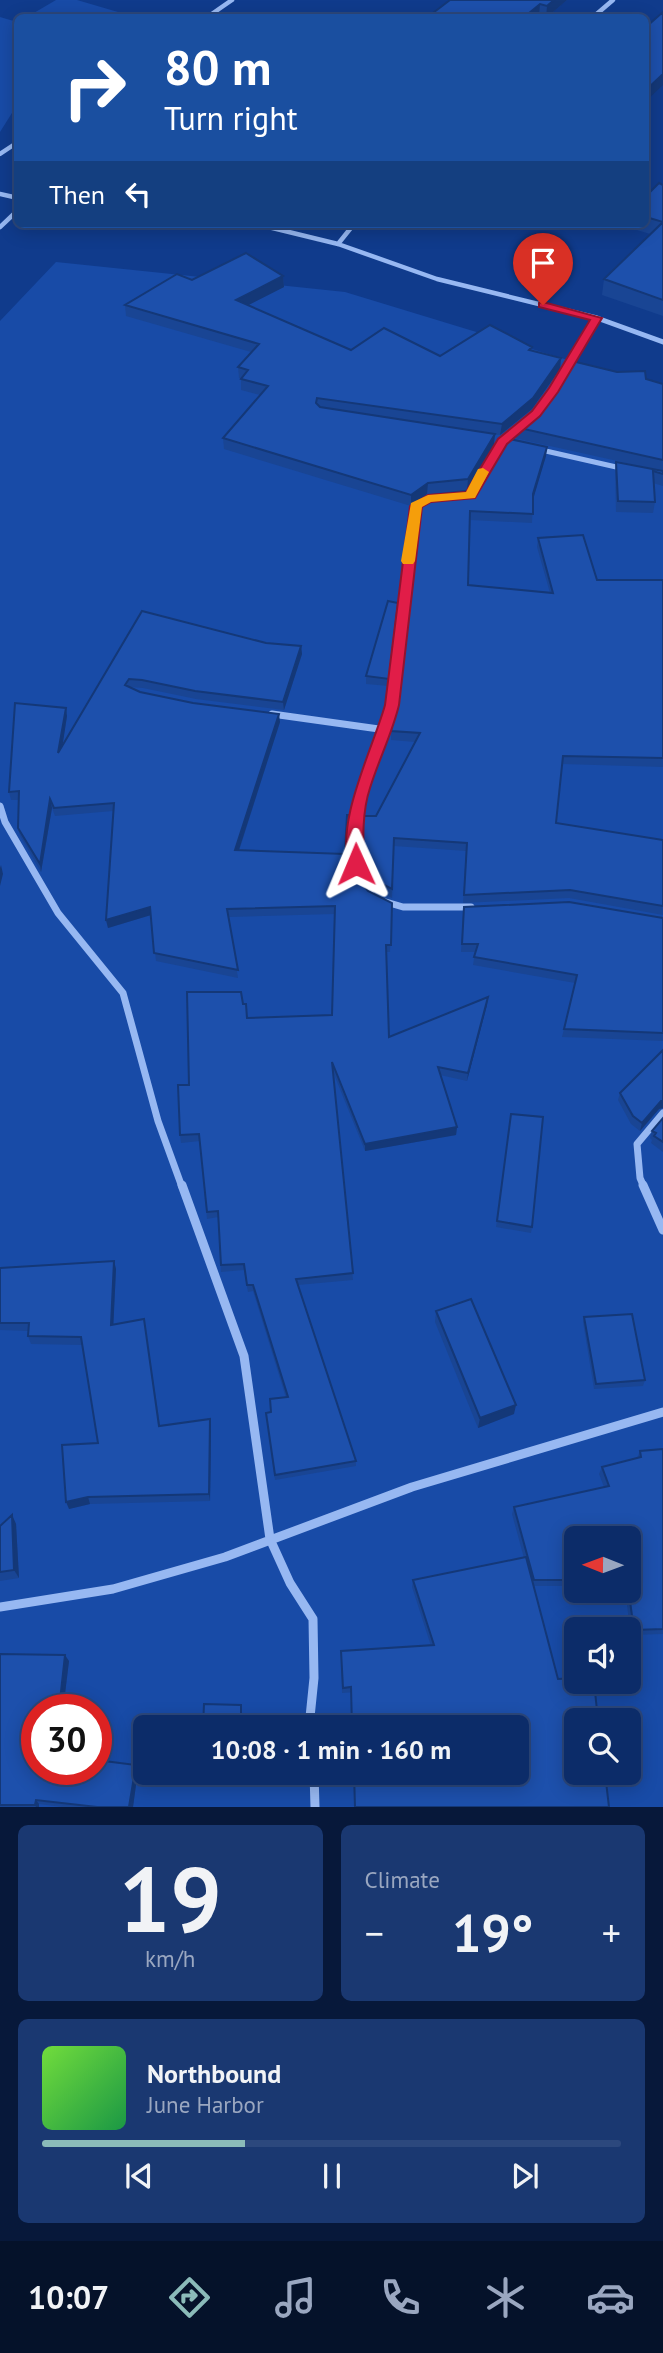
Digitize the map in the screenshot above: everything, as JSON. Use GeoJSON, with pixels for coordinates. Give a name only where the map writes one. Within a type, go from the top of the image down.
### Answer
{"type":"FeatureCollection","features":[{"type":"Feature","properties":{"kind":"street"},"geometry":{"type":"LineString","coordinates":[[212,14],[232,0]]}},
{"type":"Feature","properties":{"kind":"street"},"geometry":{"type":"LineString","coordinates":[[597,14],[613,0]]}},
{"type":"Feature","properties":{"kind":"street"},"geometry":{"type":"LineString","coordinates":[[0,227],[14,214]]}},
{"type":"Feature","properties":{"kind":"street"},"geometry":{"type":"LineString","coordinates":[[272,228],[338,244],[437,279],[597,318],[663,342]]}},
{"type":"Feature","properties":{"kind":"street"},"geometry":{"type":"LineString","coordinates":[[338,244],[351,228]]}},
{"type":"Feature","properties":{"kind":"street"},"geometry":{"type":"LineString","coordinates":[[554,389],[597,318]]}},
{"type":"Feature","properties":{"kind":"street"},"geometry":{"type":"LineString","coordinates":[[459,498],[470,495],[502,441],[527,420]]}},
{"type":"Feature","properties":{"kind":"street"},"geometry":{"type":"LineString","coordinates":[[491,439],[513,444]]}},
{"type":"Feature","properties":{"kind":"street"},"geometry":{"type":"LineString","coordinates":[[524,446],[634,471]]}},
{"type":"Feature","properties":{"kind":"street"},"geometry":{"type":"LineString","coordinates":[[373,895],[365,890],[356,864],[355,831],[362,790],[386,730],[392,705],[416,506],[428,499],[441,498]]}},
{"type":"Feature","properties":{"kind":"street"},"geometry":{"type":"LineString","coordinates":[[258,712],[386,730]]}},
{"type":"Feature","properties":{"kind":"street"},"geometry":{"type":"LineString","coordinates":[[0,806],[5,822],[58,913],[123,993],[158,1121],[244,1356],[270,1539],[290,1583],[313,1619],[314,1678],[310,1715]]}},
{"type":"Feature","properties":{"kind":"street"},"geometry":{"type":"LineString","coordinates":[[382,900],[403,907],[478,907]]}},
{"type":"Feature","properties":{"kind":"street"},"geometry":{"type":"LineString","coordinates":[[663,1113],[637,1143],[639,1178],[663,1230]]}},
{"type":"Feature","properties":{"kind":"street"},"geometry":{"type":"LineString","coordinates":[[0,1607],[113,1589],[225,1557],[412,1487],[663,1412]]}},
{"type":"Feature","properties":{"kind":"street"},"geometry":{"type":"LineString","coordinates":[[313,1785],[314,1807]]}},
{"type":"Feature","properties":{"kind":"shaded area"},"geometry":{"type":"Polygon","coordinates":[[[56,0],[77,0],[125,14],[32,14],[56,0]]]}},
{"type":"Feature","properties":{"kind":"shaded area"},"geometry":{"type":"Polygon","coordinates":[[[0,17],[14,21],[14,110],[0,132],[0,17]]]}},
{"type":"Feature","properties":{"kind":"shaded area"},"geometry":{"type":"Polygon","coordinates":[[[56,262],[345,292],[663,389],[663,1807],[0,1807],[0,321],[56,262]]]}},
{"type":"Feature","properties":{"kind":"building"},"geometry":{"type":"Polygon","coordinates":[[[450,0],[554,0],[547,6],[540,4],[528,14],[432,14],[450,0]]]}},
{"type":"Feature","properties":{"kind":"building"},"geometry":{"type":"Polygon","coordinates":[[[663,12],[663,74],[649,87],[649,24],[663,12]]]}},
{"type":"Feature","properties":{"kind":"building"},"geometry":{"type":"Polygon","coordinates":[[[659,183],[663,185],[663,222],[649,218],[649,193],[659,183]]]}},
{"type":"Feature","properties":{"kind":"building"},"geometry":{"type":"Polygon","coordinates":[[[663,222],[663,300],[604,279],[663,222]]]}},
{"type":"Feature","properties":{"kind":"building"},"geometry":{"type":"Polygon","coordinates":[[[246,253],[283,276],[236,300],[351,350],[384,328],[440,356],[490,325],[532,347],[529,350],[561,358],[533,398],[502,424],[317,398],[316,403],[320,407],[495,434],[468,479],[428,483],[411,495],[223,438],[268,386],[241,379],[248,370],[238,367],[259,344],[125,305],[177,274],[192,280],[246,253]]]}},
{"type":"Feature","properties":{"kind":"building"},"geometry":{"type":"Polygon","coordinates":[[[572,361],[617,372],[645,371],[646,379],[663,384],[663,460],[515,427],[541,405],[572,361]]]}},
{"type":"Feature","properties":{"kind":"building"},"geometry":{"type":"Polygon","coordinates":[[[505,438],[547,447],[533,494],[533,514],[470,511],[468,585],[553,593],[538,538],[583,535],[597,580],[663,580],[663,758],[563,756],[556,823],[663,840],[663,906],[570,890],[464,895],[467,843],[394,838],[392,889],[376,881],[364,864],[362,816],[376,816],[420,733],[391,731],[399,686],[421,500],[430,495],[474,490],[505,438]]]}},
{"type":"Feature","properties":{"kind":"building"},"geometry":{"type":"Polygon","coordinates":[[[616,462],[663,471],[663,474],[653,471],[655,502],[618,501],[616,462]]]}},
{"type":"Feature","properties":{"kind":"building"},"geometry":{"type":"Polygon","coordinates":[[[388,601],[398,603],[389,679],[366,676],[388,601]]]}},
{"type":"Feature","properties":{"kind":"building"},"geometry":{"type":"Polygon","coordinates":[[[142,611],[266,643],[301,646],[283,702],[195,691],[142,680],[129,679],[125,685],[140,692],[193,703],[279,714],[235,850],[345,854],[349,815],[349,851],[356,876],[368,891],[392,903],[391,945],[386,945],[389,1037],[488,997],[468,1073],[438,1067],[457,1127],[365,1144],[332,1062],[353,1273],[296,1279],[356,1461],[275,1475],[266,1413],[271,1412],[270,1399],[288,1397],[253,1285],[247,1285],[244,1264],[221,1265],[218,1211],[207,1212],[199,1134],[180,1135],[178,1085],[189,1085],[187,992],[241,992],[243,1004],[246,1004],[247,1018],[332,1015],[335,906],[227,909],[238,970],[154,953],[150,907],[106,920],[114,803],[54,808],[50,799],[40,864],[18,828],[19,791],[9,792],[15,703],[66,708],[58,753],[142,611]]]}},
{"type":"Feature","properties":{"kind":"building"},"geometry":{"type":"Polygon","coordinates":[[[569,902],[663,918],[663,1033],[564,1029],[577,975],[474,957],[478,944],[462,944],[464,907],[569,902]]]}},
{"type":"Feature","properties":{"kind":"building"},"geometry":{"type":"Polygon","coordinates":[[[663,1050],[663,1101],[642,1123],[633,1116],[620,1093],[663,1050]]]}},
{"type":"Feature","properties":{"kind":"building"},"geometry":{"type":"Polygon","coordinates":[[[511,1114],[543,1117],[532,1227],[497,1221],[511,1114]]]}},
{"type":"Feature","properties":{"kind":"building"},"geometry":{"type":"Polygon","coordinates":[[[663,1118],[663,1142],[654,1136],[656,1133],[652,1131],[663,1118]]]}},
{"type":"Feature","properties":{"kind":"building"},"geometry":{"type":"Polygon","coordinates":[[[114,1261],[111,1325],[144,1319],[159,1426],[210,1419],[209,1494],[88,1497],[66,1502],[62,1445],[98,1443],[81,1337],[28,1336],[29,1323],[0,1323],[0,1268],[114,1261]]]}},
{"type":"Feature","properties":{"kind":"building"},"geometry":{"type":"Polygon","coordinates":[[[471,1299],[516,1405],[480,1418],[436,1311],[471,1299]]]}},
{"type":"Feature","properties":{"kind":"building"},"geometry":{"type":"Polygon","coordinates":[[[632,1314],[645,1380],[596,1384],[584,1317],[632,1314]]]}},
{"type":"Feature","properties":{"kind":"building"},"geometry":{"type":"Polygon","coordinates":[[[663,1449],[663,1629],[641,1630],[641,1617],[632,1617],[630,1603],[641,1603],[641,1526],[564,1526],[564,1580],[534,1580],[514,1507],[609,1486],[602,1467],[641,1457],[640,1451],[663,1449]]]}},
{"type":"Feature","properties":{"kind":"building"},"geometry":{"type":"Polygon","coordinates":[[[12,1515],[14,1570],[0,1572],[0,1526],[12,1515]]]}},
{"type":"Feature","properties":{"kind":"building"},"geometry":{"type":"Polygon","coordinates":[[[526,1557],[558,1679],[564,1679],[564,1694],[595,1694],[597,1708],[564,1708],[564,1785],[606,1785],[609,1807],[355,1807],[354,1785],[529,1785],[529,1715],[352,1715],[351,1687],[343,1688],[341,1651],[434,1645],[413,1580],[526,1557]]]}},
{"type":"Feature","properties":{"kind":"building"},"geometry":{"type":"Polygon","coordinates":[[[0,1654],[65,1655],[61,1694],[21,1694],[21,1785],[112,1785],[112,1762],[133,1765],[129,1807],[97,1807],[36,1800],[35,1805],[0,1805],[0,1654]]]}},
{"type":"Feature","properties":{"kind":"building"},"geometry":{"type":"Polygon","coordinates":[[[204,1704],[241,1705],[241,1715],[204,1715],[204,1704]]]}},
{"type":"Feature","properties":{"kind":"slow traffic"},"geometry":{"type":"LineString","coordinates":[[408,561],[416,506],[428,499],[465,498],[475,488],[483,472]]}},
{"type":"Feature","properties":{"kind":"route"},"geometry":{"type":"LineString","coordinates":[[356,864],[355,831],[362,790],[386,730],[392,705],[402,603],[416,506],[428,499],[465,498],[470,495],[502,441],[536,413],[554,389],[597,318],[543,305]]}}]}
